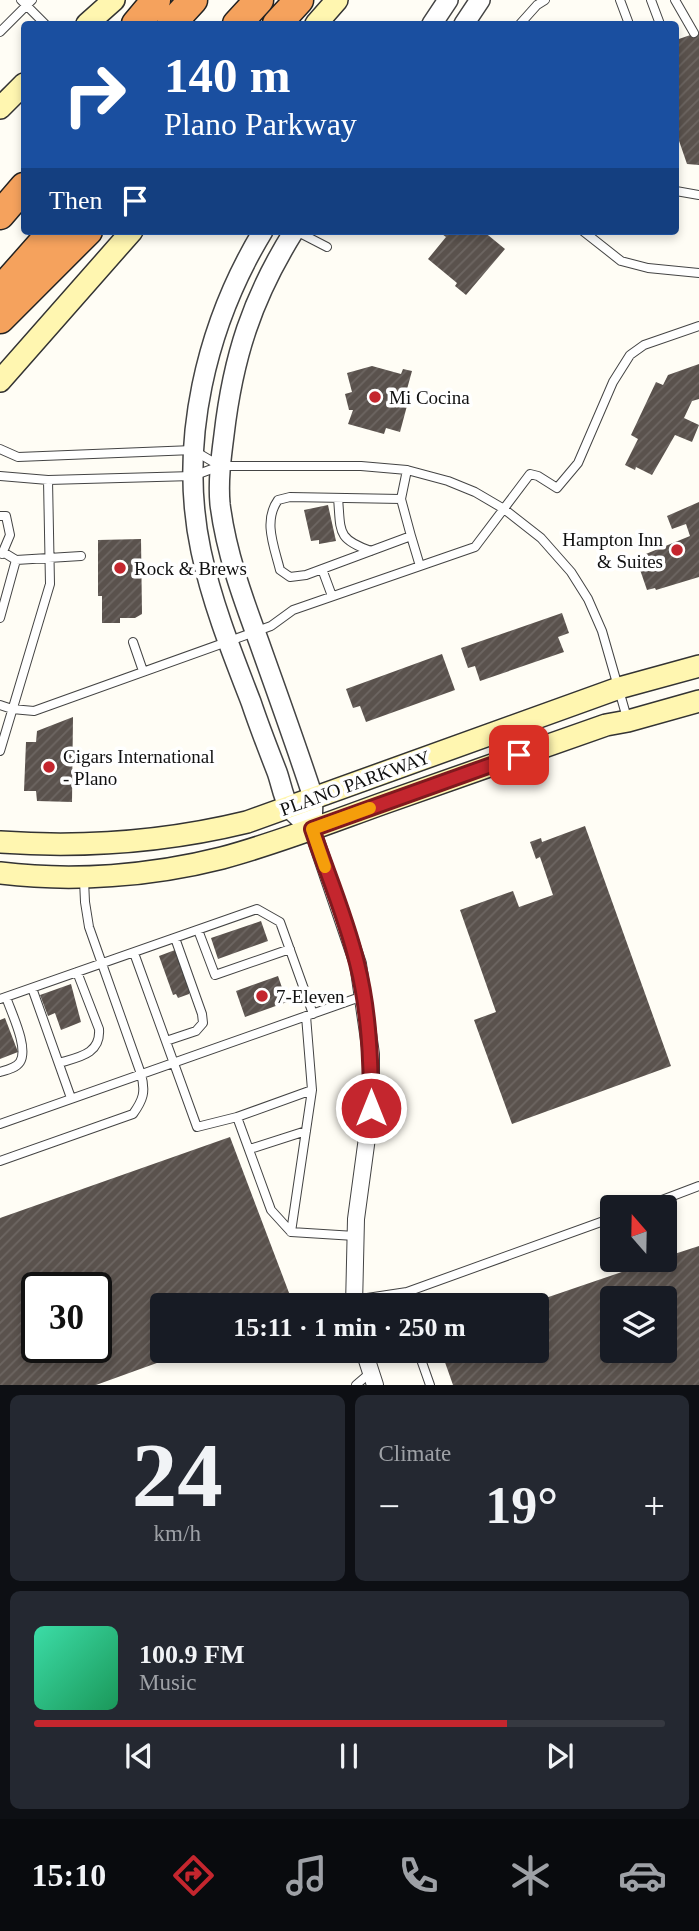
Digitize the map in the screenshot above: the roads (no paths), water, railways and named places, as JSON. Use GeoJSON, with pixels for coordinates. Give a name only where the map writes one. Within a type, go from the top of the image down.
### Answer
{"type":"FeatureCollection","features":[{"type":"Feature","properties":{"kind":"highway"},"geometry":{"type":"LineString","coordinates":[[138,21],[156,0]]}},
{"type":"Feature","properties":{"kind":"highway"},"geometry":{"type":"LineString","coordinates":[[174,21],[193,0]]}},
{"type":"Feature","properties":{"kind":"highway"},"geometry":{"type":"LineString","coordinates":[[240,21],[259,0]]}},
{"type":"Feature","properties":{"kind":"highway"},"geometry":{"type":"LineString","coordinates":[[280,21],[299,0]]}},
{"type":"Feature","properties":{"kind":"highway"},"geometry":{"type":"LineString","coordinates":[[0,215],[21,190]]}},
{"type":"Feature","properties":{"kind":"highway"},"geometry":{"type":"LineString","coordinates":[[0,291],[49,235]]}},
{"type":"Feature","properties":{"kind":"highway"},"geometry":{"type":"LineString","coordinates":[[0,320],[84,235]]}},
{"type":"Feature","properties":{"kind":"main road"},"geometry":{"type":"LineString","coordinates":[[91,21],[114,0]]}},
{"type":"Feature","properties":{"kind":"main road"},"geometry":{"type":"LineString","coordinates":[[319,21],[337,0]]}},
{"type":"Feature","properties":{"kind":"main road"},"geometry":{"type":"LineString","coordinates":[[0,108],[21,88]]}},
{"type":"Feature","properties":{"kind":"main road"},"geometry":{"type":"LineString","coordinates":[[0,381],[128,235]]}},
{"type":"Feature","properties":{"kind":"main road","name":"PLANO PARKWAY"},"geometry":{"type":"LineString","coordinates":[[0,842],[54,846],[152,841],[247,822],[619,688],[699,666]]}},
{"type":"Feature","properties":{"kind":"main road","name":"PLANO PARKWAY"},"geometry":{"type":"LineString","coordinates":[[0,873],[84,877],[173,868],[221,858],[312,829],[606,725],[699,701]]}},
{"type":"Feature","properties":{"kind":"street"},"geometry":{"type":"LineString","coordinates":[[434,21],[448,0]]}},
{"type":"Feature","properties":{"kind":"street"},"geometry":{"type":"LineString","coordinates":[[466,21],[480,0]]}},
{"type":"Feature","properties":{"kind":"street"},"geometry":{"type":"LineString","coordinates":[[261,235],[247,257],[213,344],[200,398],[193,450],[194,510],[212,596],[289,807],[312,829]]}},
{"type":"Feature","properties":{"kind":"street"},"geometry":{"type":"LineString","coordinates":[[292,235],[276,258],[254,303],[239,349],[228,401],[220,466],[220,502],[237,585],[313,797],[312,829],[358,964],[371,1055],[371,1108],[356,1236],[354,1293]]}},
{"type":"Feature","properties":{"kind":"lane"},"geometry":{"type":"LineString","coordinates":[[523,21],[545,0]]}},
{"type":"Feature","properties":{"kind":"lane"},"geometry":{"type":"LineString","coordinates":[[620,0],[628,21]]}},
{"type":"Feature","properties":{"kind":"lane"},"geometry":{"type":"LineString","coordinates":[[651,0],[659,21]]}},
{"type":"Feature","properties":{"kind":"lane"},"geometry":{"type":"LineString","coordinates":[[675,0],[694,33]]}},
{"type":"Feature","properties":{"kind":"lane"},"geometry":{"type":"LineString","coordinates":[[0,32],[26,2],[42,21]]}},
{"type":"Feature","properties":{"kind":"lane"},"geometry":{"type":"LineString","coordinates":[[679,192],[699,195]]}},
{"type":"Feature","properties":{"kind":"lane"},"geometry":{"type":"LineString","coordinates":[[303,235],[327,247]]}},
{"type":"Feature","properties":{"kind":"lane"},"geometry":{"type":"LineString","coordinates":[[588,235],[621,261],[648,268],[699,273]]}},
{"type":"Feature","properties":{"kind":"lane"},"geometry":{"type":"LineString","coordinates":[[0,705],[34,711],[271,626],[293,610],[475,547],[530,474],[557,488],[578,463],[613,382],[630,355],[643,345],[699,326]]}},
{"type":"Feature","properties":{"kind":"lane"},"geometry":{"type":"LineString","coordinates":[[0,449],[18,457],[193,450],[220,466]]}},
{"type":"Feature","properties":{"kind":"lane"},"geometry":{"type":"LineString","coordinates":[[0,476],[48,480],[193,475],[220,466],[361,466],[407,470],[466,488],[505,509],[541,538],[571,572],[588,599],[602,631],[628,721]]}},
{"type":"Feature","properties":{"kind":"lane"},"geometry":{"type":"LineString","coordinates":[[407,470],[401,499],[420,566]]}},
{"type":"Feature","properties":{"kind":"lane"},"geometry":{"type":"LineString","coordinates":[[0,751],[51,584],[48,480]]}},
{"type":"Feature","properties":{"kind":"lane"},"geometry":{"type":"LineString","coordinates":[[401,499],[290,497],[278,500],[271,509],[269,525],[280,570],[290,577],[306,575],[411,536]]}},
{"type":"Feature","properties":{"kind":"lane"},"geometry":{"type":"LineString","coordinates":[[338,498],[341,529],[345,538],[353,545],[371,551]]}},
{"type":"Feature","properties":{"kind":"lane"},"geometry":{"type":"LineString","coordinates":[[0,516],[6,516],[10,535],[2,554],[16,560],[81,556]]}},
{"type":"Feature","properties":{"kind":"lane"},"geometry":{"type":"LineString","coordinates":[[0,618],[16,560]]}},
{"type":"Feature","properties":{"kind":"lane"},"geometry":{"type":"LineString","coordinates":[[322,569],[332,596]]}},
{"type":"Feature","properties":{"kind":"lane"},"geometry":{"type":"LineString","coordinates":[[133,642],[143,671]]}},
{"type":"Feature","properties":{"kind":"lane"},"geometry":{"type":"LineString","coordinates":[[0,1161],[133,1114],[143,1100],[145,1087],[141,1074],[89,928],[84,877]]}},
{"type":"Feature","properties":{"kind":"lane"},"geometry":{"type":"LineString","coordinates":[[0,1072],[15,1067],[23,1054],[23,1045],[3,998],[257,909],[280,922],[310,1015],[312,1090],[291,1232]]}},
{"type":"Feature","properties":{"kind":"lane"},"geometry":{"type":"LineString","coordinates":[[198,930],[215,975],[290,949]]}},
{"type":"Feature","properties":{"kind":"lane"},"geometry":{"type":"LineString","coordinates":[[166,1041],[196,1031],[203,1023],[202,1013],[175,938]]}},
{"type":"Feature","properties":{"kind":"lane"},"geometry":{"type":"LineString","coordinates":[[134,953],[197,1127],[312,1090]]}},
{"type":"Feature","properties":{"kind":"lane"},"geometry":{"type":"LineString","coordinates":[[59,1063],[90,1053],[100,1039],[99,1029],[78,972]]}},
{"type":"Feature","properties":{"kind":"lane"},"geometry":{"type":"LineString","coordinates":[[32,988],[71,1098]]}},
{"type":"Feature","properties":{"kind":"lane"},"geometry":{"type":"LineString","coordinates":[[0,1124],[363,996]]}},
{"type":"Feature","properties":{"kind":"lane"},"geometry":{"type":"LineString","coordinates":[[237,1116],[271,1210],[291,1232],[356,1236]]}},
{"type":"Feature","properties":{"kind":"lane"},"geometry":{"type":"LineString","coordinates":[[250,1149],[306,1131]]}},
{"type":"Feature","properties":{"kind":"lane"},"geometry":{"type":"LineString","coordinates":[[675,1195],[699,1186]]}},
{"type":"Feature","properties":{"kind":"lane"},"geometry":{"type":"LineString","coordinates":[[402,1293],[600,1222]]}},
{"type":"Feature","properties":{"kind":"lane"},"geometry":{"type":"LineString","coordinates":[[422,1363],[430,1385]]}},
{"type":"Feature","properties":{"kind":"lane"},"geometry":{"type":"LineString","coordinates":[[356,1385],[372,1379]]}},
{"type":"Feature","properties":{"kind":"place","name":"Mi Cocina"},"geometry":{"type":"Point","coordinates":[375,397]}},
{"type":"Feature","properties":{"kind":"place","name":"Hampton Inn & Suites"},"geometry":{"type":"Point","coordinates":[677,550]}},
{"type":"Feature","properties":{"kind":"place","name":"Rock & Brews"},"geometry":{"type":"Point","coordinates":[120,568]}},
{"type":"Feature","properties":{"kind":"place","name":"Cigars International - Plano"},"geometry":{"type":"Point","coordinates":[49,767]}},
{"type":"Feature","properties":{"kind":"place","name":"7-Eleven"},"geometry":{"type":"Point","coordinates":[262,996]}}]}
